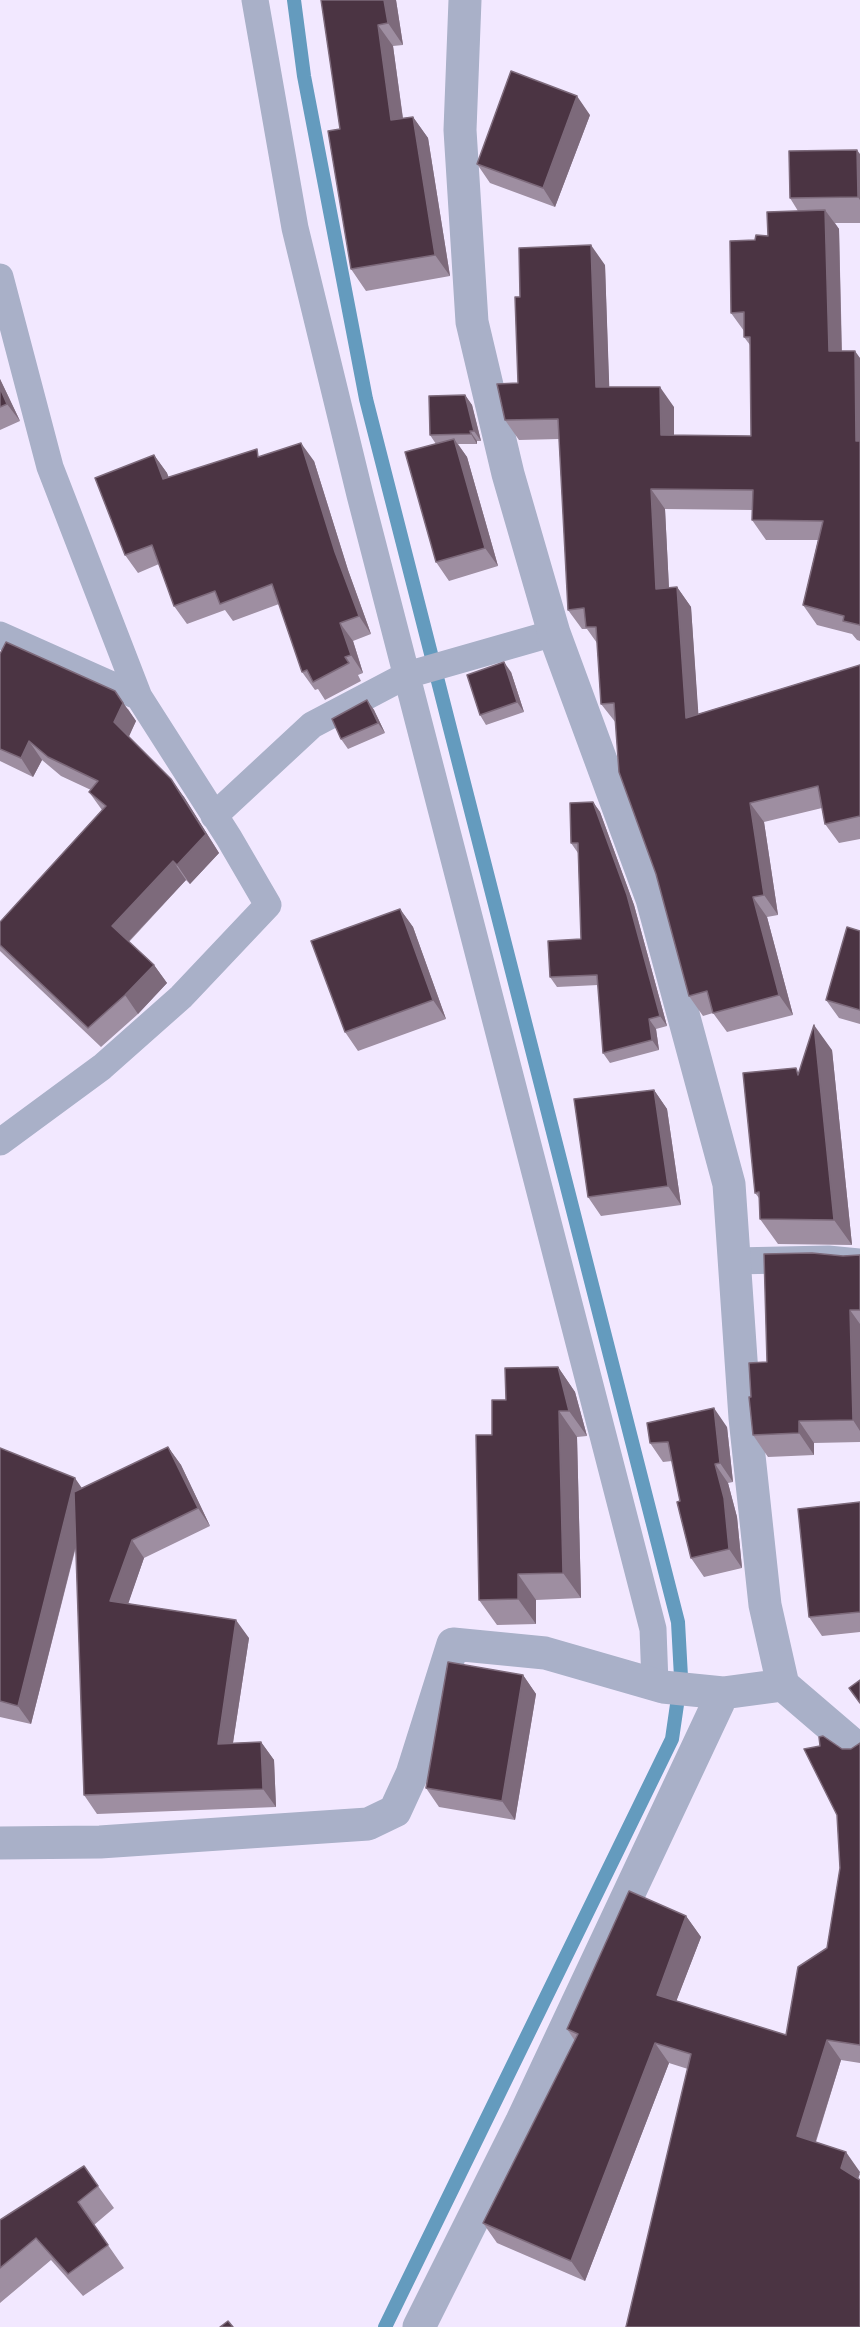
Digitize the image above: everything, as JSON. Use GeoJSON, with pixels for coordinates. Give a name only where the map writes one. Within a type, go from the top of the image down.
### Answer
{"type":"FeatureCollection","features":[{"type":"Feature","properties":{"kind":"street"},"geometry":{"type":"LineString","coordinates":[[465,0],[459,130],[472,322],[508,474],[554,633],[652,899],[729,1184],[745,1418],[765,1605],[783,1685],[860,1751]]}},
{"type":"Feature","properties":{"kind":"street"},"geometry":{"type":"LineString","coordinates":[[0,1843],[100,1842],[368,1824],[395,1811],[412,1774],[453,1644],[545,1653],[659,1685],[712,1691],[783,1685]]}},
{"type":"Feature","properties":{"kind":"street"},"geometry":{"type":"LineString","coordinates":[[419,2327],[521,2123],[712,1691]]}},
{"type":"Feature","properties":{"kind":"lane"},"geometry":{"type":"LineString","coordinates":[[255,0],[295,228],[360,495],[411,673],[653,1629],[659,1685]]}},
{"type":"Feature","properties":{"kind":"lane"},"geometry":{"type":"LineString","coordinates":[[0,277],[50,467],[139,697],[268,905],[181,997],[102,1067],[0,1142]]}},
{"type":"Feature","properties":{"kind":"lane"},"geometry":{"type":"LineString","coordinates":[[214,816],[312,725],[411,673],[554,633]]}},
{"type":"Feature","properties":{"kind":"lane"},"geometry":{"type":"LineString","coordinates":[[0,635],[139,697]]}},
{"type":"Feature","properties":{"kind":"lane"},"geometry":{"type":"LineString","coordinates":[[735,1261],[828,1258],[860,1262]]}},
{"type":"Feature","properties":{"kind":"building"},"geometry":{"type":"Polygon","coordinates":[[[321,0],[384,0],[388,23],[378,25],[391,120],[413,117],[435,255],[351,269],[328,131],[340,129],[321,0]]]}},
{"type":"Feature","properties":{"kind":"building"},"geometry":{"type":"Polygon","coordinates":[[[511,71],[577,96],[543,188],[477,164],[511,71]]]}},
{"type":"Feature","properties":{"kind":"building"},"geometry":{"type":"Polygon","coordinates":[[[857,150],[858,197],[790,198],[789,151],[857,150]]]}},
{"type":"Feature","properties":{"kind":"building"},"geometry":{"type":"Polygon","coordinates":[[[825,210],[829,351],[855,351],[856,441],[860,441],[860,625],[843,621],[844,616],[803,605],[823,521],[752,520],[753,490],[651,489],[656,589],[677,587],[686,718],[860,665],[860,816],[825,824],[818,786],[750,803],[764,895],[753,897],[779,995],[713,1013],[707,991],[689,996],[656,874],[619,772],[614,703],[601,704],[596,627],[586,627],[584,608],[568,610],[558,419],[505,420],[497,384],[518,383],[515,297],[520,297],[519,248],[591,245],[596,387],[660,387],[661,435],[751,436],[750,337],[744,337],[744,312],[731,313],[730,241],[755,240],[756,235],[768,236],[767,212],[825,210]]]}},
{"type":"Feature","properties":{"kind":"building"},"geometry":{"type":"Polygon","coordinates":[[[0,388],[7,404],[0,407],[0,388]]]}},
{"type":"Feature","properties":{"kind":"building"},"geometry":{"type":"Polygon","coordinates":[[[465,395],[474,431],[470,431],[471,434],[430,435],[429,396],[465,395]]]}},
{"type":"Feature","properties":{"kind":"building"},"geometry":{"type":"Polygon","coordinates":[[[454,439],[485,548],[436,562],[405,452],[454,439]]]}},
{"type":"Feature","properties":{"kind":"building"},"geometry":{"type":"Polygon","coordinates":[[[301,443],[335,552],[359,616],[340,623],[351,655],[345,657],[349,663],[313,682],[307,670],[302,672],[272,584],[220,604],[215,591],[174,606],[152,545],[125,555],[95,478],[154,455],[163,479],[257,449],[258,457],[301,443]]]}},
{"type":"Feature","properties":{"kind":"building"},"geometry":{"type":"Polygon","coordinates":[[[6,642],[115,691],[123,703],[114,722],[171,779],[206,834],[177,865],[173,861],[112,926],[154,965],[88,1028],[0,945],[0,922],[106,806],[89,792],[98,781],[48,757],[29,741],[21,758],[0,749],[0,654],[6,642]]]}},
{"type":"Feature","properties":{"kind":"building"},"geometry":{"type":"Polygon","coordinates":[[[504,662],[517,702],[480,715],[467,675],[504,662]]]}},
{"type":"Feature","properties":{"kind":"building"},"geometry":{"type":"Polygon","coordinates":[[[367,700],[378,723],[341,739],[332,719],[367,700]]]}},
{"type":"Feature","properties":{"kind":"building"},"geometry":{"type":"Polygon","coordinates":[[[593,802],[627,895],[660,1016],[649,1019],[652,1040],[603,1053],[597,975],[550,977],[548,941],[581,939],[578,843],[571,843],[570,803],[593,802]]]}},
{"type":"Feature","properties":{"kind":"building"},"geometry":{"type":"Polygon","coordinates":[[[400,909],[433,1000],[345,1032],[311,941],[400,909]]]}},
{"type":"Feature","properties":{"kind":"building"},"geometry":{"type":"Polygon","coordinates":[[[847,927],[860,931],[860,1010],[826,1000],[847,927]]]}},
{"type":"Feature","properties":{"kind":"building"},"geometry":{"type":"Polygon","coordinates":[[[814,1025],[834,1220],[760,1219],[759,1192],[755,1193],[743,1073],[796,1068],[798,1075],[814,1025]]]}},
{"type":"Feature","properties":{"kind":"building"},"geometry":{"type":"Polygon","coordinates":[[[654,1090],[668,1186],[588,1197],[574,1099],[654,1090]]]}},
{"type":"Feature","properties":{"kind":"building"},"geometry":{"type":"Polygon","coordinates":[[[764,1254],[860,1255],[860,1310],[850,1310],[853,1420],[799,1421],[799,1433],[753,1435],[749,1397],[751,1397],[749,1363],[767,1362],[764,1254]]]}},
{"type":"Feature","properties":{"kind":"building"},"geometry":{"type":"Polygon","coordinates":[[[558,1367],[569,1411],[559,1411],[563,1573],[518,1574],[518,1599],[479,1600],[476,1435],[492,1435],[492,1400],[506,1400],[505,1368],[558,1367]]]}},
{"type":"Feature","properties":{"kind":"building"},"geometry":{"type":"Polygon","coordinates":[[[714,1408],[720,1463],[715,1464],[724,1498],[729,1549],[691,1558],[677,1502],[680,1501],[668,1442],[650,1443],[647,1423],[714,1408]]]}},
{"type":"Feature","properties":{"kind":"building"},"geometry":{"type":"Polygon","coordinates":[[[168,1447],[198,1508],[132,1540],[110,1601],[236,1620],[218,1744],[261,1742],[263,1789],[84,1795],[74,1492],[168,1447]]]}},
{"type":"Feature","properties":{"kind":"building"},"geometry":{"type":"Polygon","coordinates":[[[0,1448],[75,1478],[18,1706],[0,1701],[0,1448]]]}},
{"type":"Feature","properties":{"kind":"building"},"geometry":{"type":"Polygon","coordinates":[[[860,1502],[860,1612],[809,1617],[798,1509],[860,1502]]]}},
{"type":"Feature","properties":{"kind":"building"},"geometry":{"type":"Polygon","coordinates":[[[448,1662],[523,1675],[502,1801],[426,1788],[448,1662]]]}},
{"type":"Feature","properties":{"kind":"building"},"geometry":{"type":"Polygon","coordinates":[[[860,1680],[860,1703],[849,1688],[860,1680]]]}},
{"type":"Feature","properties":{"kind":"building"},"geometry":{"type":"Polygon","coordinates":[[[823,1736],[842,1749],[851,1749],[860,1743],[860,2045],[827,2040],[797,2136],[846,2152],[841,2168],[860,2180],[860,2327],[626,2327],[691,2054],[655,2043],[571,2261],[483,2223],[578,2034],[567,2029],[629,1891],[686,1916],[657,1995],[786,2035],[798,1967],[827,1948],[840,1868],[837,1815],[804,1749],[820,1746],[819,1737],[823,1736]]]}},
{"type":"Feature","properties":{"kind":"building"},"geometry":{"type":"Polygon","coordinates":[[[84,2166],[98,2186],[78,2202],[108,2245],[68,2274],[36,2238],[0,2268],[0,2220],[84,2166]]]}},
{"type":"Feature","properties":{"kind":"building"},"geometry":{"type":"Polygon","coordinates":[[[228,2321],[233,2327],[220,2327],[228,2321]]]}},
{"type":"Feature","properties":{"kind":"waterway"},"geometry":{"type":"LineString","coordinates":[[294,0],[304,76],[366,399],[678,1622],[681,1677],[672,1739],[385,2327]]}}]}
